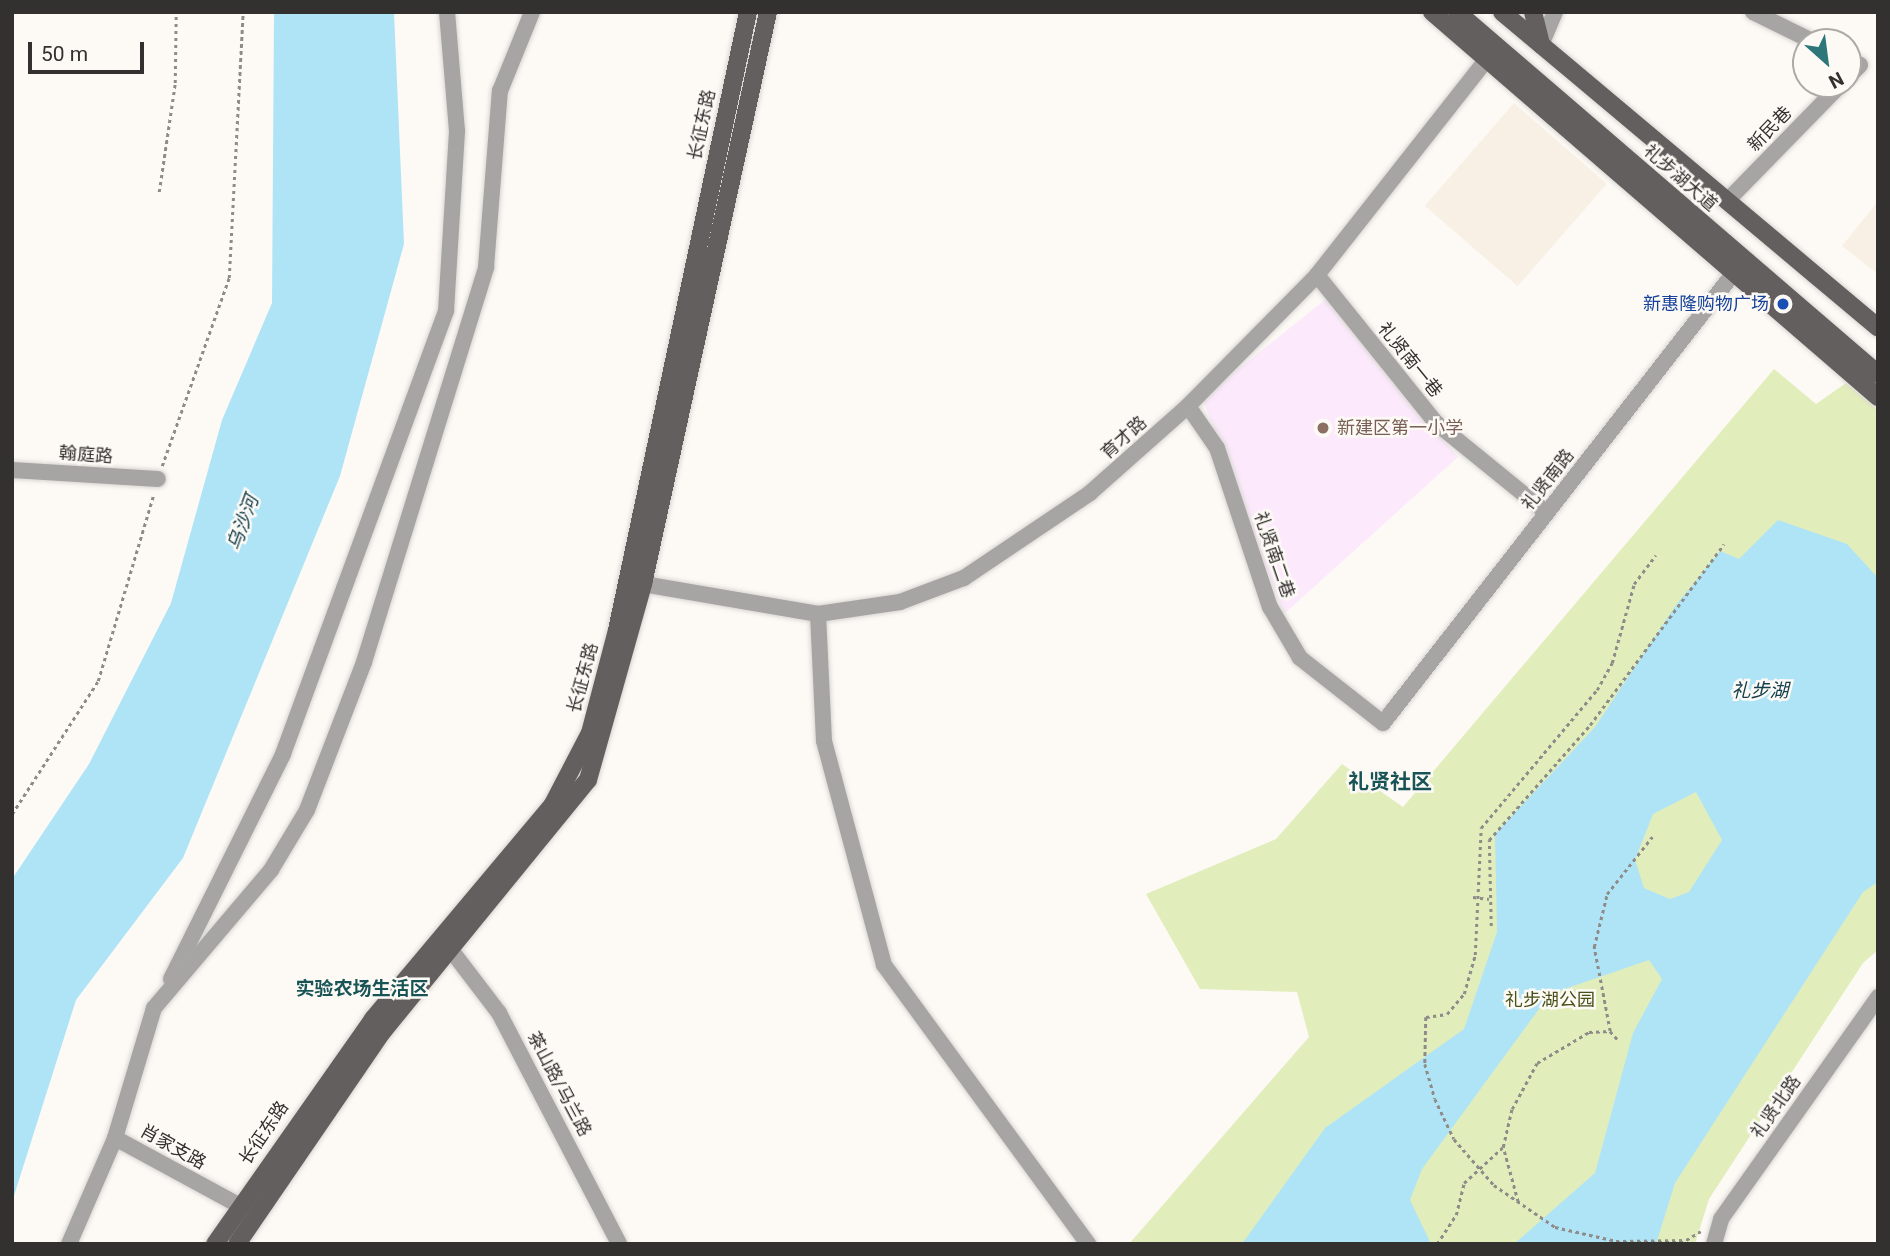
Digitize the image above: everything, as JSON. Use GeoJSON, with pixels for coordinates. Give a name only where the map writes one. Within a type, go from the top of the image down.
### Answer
{"type":"FeatureCollection","features":[{"type":"Feature","properties":{"kind":"main road","name":"长征东路"},"geometry":{"type":"LineString","coordinates":[[215,1244],[373,1020],[552,806],[590,733],[617,630],[748,12]]}},
{"type":"Feature","properties":{"kind":"main road","name":"长征东路"},"geometry":{"type":"LineString","coordinates":[[237,1244],[383,1031],[588,780],[643,584],[768,12]]}},
{"type":"Feature","properties":{"kind":"main road"},"geometry":{"type":"LineString","coordinates":[[1432,12],[1492,53]]}},
{"type":"Feature","properties":{"kind":"main road","name":"礼步湖大道"},"geometry":{"type":"LineString","coordinates":[[1457,12],[1492,53],[1739,266],[1878,374]]}},
{"type":"Feature","properties":{"kind":"main road","name":"礼步湖大道"},"geometry":{"type":"LineString","coordinates":[[1502,12],[1878,328]]}},
{"type":"Feature","properties":{"kind":"main road"},"geometry":{"type":"LineString","coordinates":[[1533,12],[1541,45]]}},
{"type":"Feature","properties":{"kind":"main road"},"geometry":{"type":"LineString","coordinates":[[1739,266],[1878,397]]}},
{"type":"Feature","properties":{"kind":"street"},"geometry":{"type":"LineString","coordinates":[[115,1138],[155,1008],[223,885],[283,754],[446,311],[457,131],[447,12]]}},
{"type":"Feature","properties":{"kind":"street"},"geometry":{"type":"LineString","coordinates":[[155,1008],[271,870],[307,810],[364,662],[486,267],[500,91],[532,12]]}},
{"type":"Feature","properties":{"kind":"street"},"geometry":{"type":"LineString","coordinates":[[1541,45],[1555,12]]}},
{"type":"Feature","properties":{"kind":"street"},"geometry":{"type":"LineString","coordinates":[[1753,12],[1792,31]]}},
{"type":"Feature","properties":{"kind":"street","name":"育才路"},"geometry":{"type":"LineString","coordinates":[[643,584],[818,614],[900,602],[964,578],[1090,493],[1188,406],[1317,275],[1492,53]]}},
{"type":"Feature","properties":{"kind":"street","name":"新民巷"},"geometry":{"type":"LineString","coordinates":[[1727,201],[1827,98]]}},
{"type":"Feature","properties":{"kind":"street","name":"礼贤南路"},"geometry":{"type":"LineString","coordinates":[[1383,723],[1739,266]]}},
{"type":"Feature","properties":{"kind":"street","name":"礼贤南一巷"},"geometry":{"type":"LineString","coordinates":[[1317,275],[1435,422],[1547,513]]}},
{"type":"Feature","properties":{"kind":"street","name":"礼贤南二巷"},"geometry":{"type":"LineString","coordinates":[[1188,406],[1217,448],[1270,607],[1300,658],[1383,723]]}},
{"type":"Feature","properties":{"kind":"street","name":"翰庭路"},"geometry":{"type":"LineString","coordinates":[[12,470],[158,479]]}},
{"type":"Feature","properties":{"kind":"street"},"geometry":{"type":"LineString","coordinates":[[818,614],[824,741],[884,965],[1088,1244]]}},
{"type":"Feature","properties":{"kind":"street","name":"茶山路/马兰路"},"geometry":{"type":"LineString","coordinates":[[451,950],[499,1013],[620,1244]]}},
{"type":"Feature","properties":{"kind":"street","name":"礼贤北路"},"geometry":{"type":"LineString","coordinates":[[1714,1244],[1721,1219],[1878,997]]}},
{"type":"Feature","properties":{"kind":"street","name":"肖家支路"},"geometry":{"type":"LineString","coordinates":[[69,1244],[115,1138],[240,1206]]}},
{"type":"Feature","properties":{"kind":"path"},"geometry":{"type":"LineString","coordinates":[[159,192],[175,83],[176,12]]}},
{"type":"Feature","properties":{"kind":"path"},"geometry":{"type":"LineString","coordinates":[[12,814],[98,681],[158,479],[229,278],[243,12]]}},
{"type":"Feature","properties":{"kind":"path"},"geometry":{"type":"LineString","coordinates":[[1491,926],[1489,840],[1590,725],[1724,544]]}},
{"type":"Feature","properties":{"kind":"path"},"geometry":{"type":"LineString","coordinates":[[1656,555],[1634,584],[1612,663],[1597,690],[1481,828],[1473,897],[1475,955],[1464,994],[1447,1014],[1426,1017],[1425,1064],[1454,1139],[1494,1185],[1518,1202],[1568,1230],[1616,1241],[1686,1240]]}},
{"type":"Feature","properties":{"kind":"path"},"geometry":{"type":"LineString","coordinates":[[1619,1041],[1610,1031],[1594,947],[1607,894],[1651,837]]}},
{"type":"Feature","properties":{"kind":"path"},"geometry":{"type":"LineString","coordinates":[[1473,897],[1489,899]]}},
{"type":"Feature","properties":{"kind":"path"},"geometry":{"type":"LineString","coordinates":[[1518,1202],[1503,1147],[1512,1109],[1537,1063],[1558,1045],[1610,1031]]}},
{"type":"Feature","properties":{"kind":"path"},"geometry":{"type":"LineString","coordinates":[[1437,1244],[1438,1236],[1456,1216],[1464,1183],[1503,1147]]}},
{"type":"Feature","properties":{"kind":"shaded area"},"geometry":{"type":"Polygon","coordinates":[[[1514,103],[1607,184],[1518,286],[1425,206],[1514,103]]]}},
{"type":"Feature","properties":{"kind":"shaded area"},"geometry":{"type":"Polygon","coordinates":[[[1878,201],[1878,274],[1842,246],[1878,201]]]}},
{"type":"Feature","properties":{"kind":"shaded area","name":"新建区第一小学"},"geometry":{"type":"Polygon","coordinates":[[[1326,299],[1458,457],[1284,614],[1202,398],[1326,299]]]}},
{"type":"Feature","properties":{"kind":"green space","name":"礼步湖公园"},"geometry":{"type":"Polygon","coordinates":[[[1774,369],[1816,404],[1846,383],[1878,410],[1878,950],[1863,963],[1709,1199],[1695,1244],[1129,1244],[1309,1037],[1297,992],[1200,989],[1146,894],[1276,839],[1342,764],[1403,807],[1774,369]]]}},
{"type":"Feature","properties":{"kind":"water","name":"乌沙河"},"geometry":{"type":"Polygon","coordinates":[[[274,12],[394,12],[404,244],[340,476],[183,858],[76,1000],[12,1202],[12,879],[89,764],[171,603],[222,420],[272,303],[274,12]]]}},
{"type":"Feature","properties":{"kind":"water","name":"礼步湖"},"geometry":{"type":"Polygon","coordinates":[[[1778,520],[1847,544],[1878,578],[1878,882],[1863,892],[1675,1183],[1656,1244],[1514,1244],[1595,1173],[1633,1033],[1662,979],[1649,960],[1550,994],[1422,1169],[1410,1200],[1431,1244],[1242,1244],[1325,1128],[1464,1029],[1497,932],[1495,834],[1595,727],[1676,605],[1720,551],[1739,559],[1778,520]],[[1696,792],[1653,814],[1635,860],[1644,888],[1670,899],[1689,892],[1722,840],[1696,792]]]}},
{"type":"Feature","properties":{"kind":"place","name":"新惠隆购物广场"},"geometry":{"type":"Point","coordinates":[1783,304]}},
{"type":"Feature","properties":{"kind":"place","name":"新建区第一小学"},"geometry":{"type":"Point","coordinates":[1323,428]}},
{"type":"Feature","properties":{"kind":"district","name":"礼贤社区"},"geometry":{"type":"Point","coordinates":[1390,782]}},
{"type":"Feature","properties":{"kind":"district","name":"实验农场生活区"},"geometry":{"type":"Point","coordinates":[362,989]}}]}
